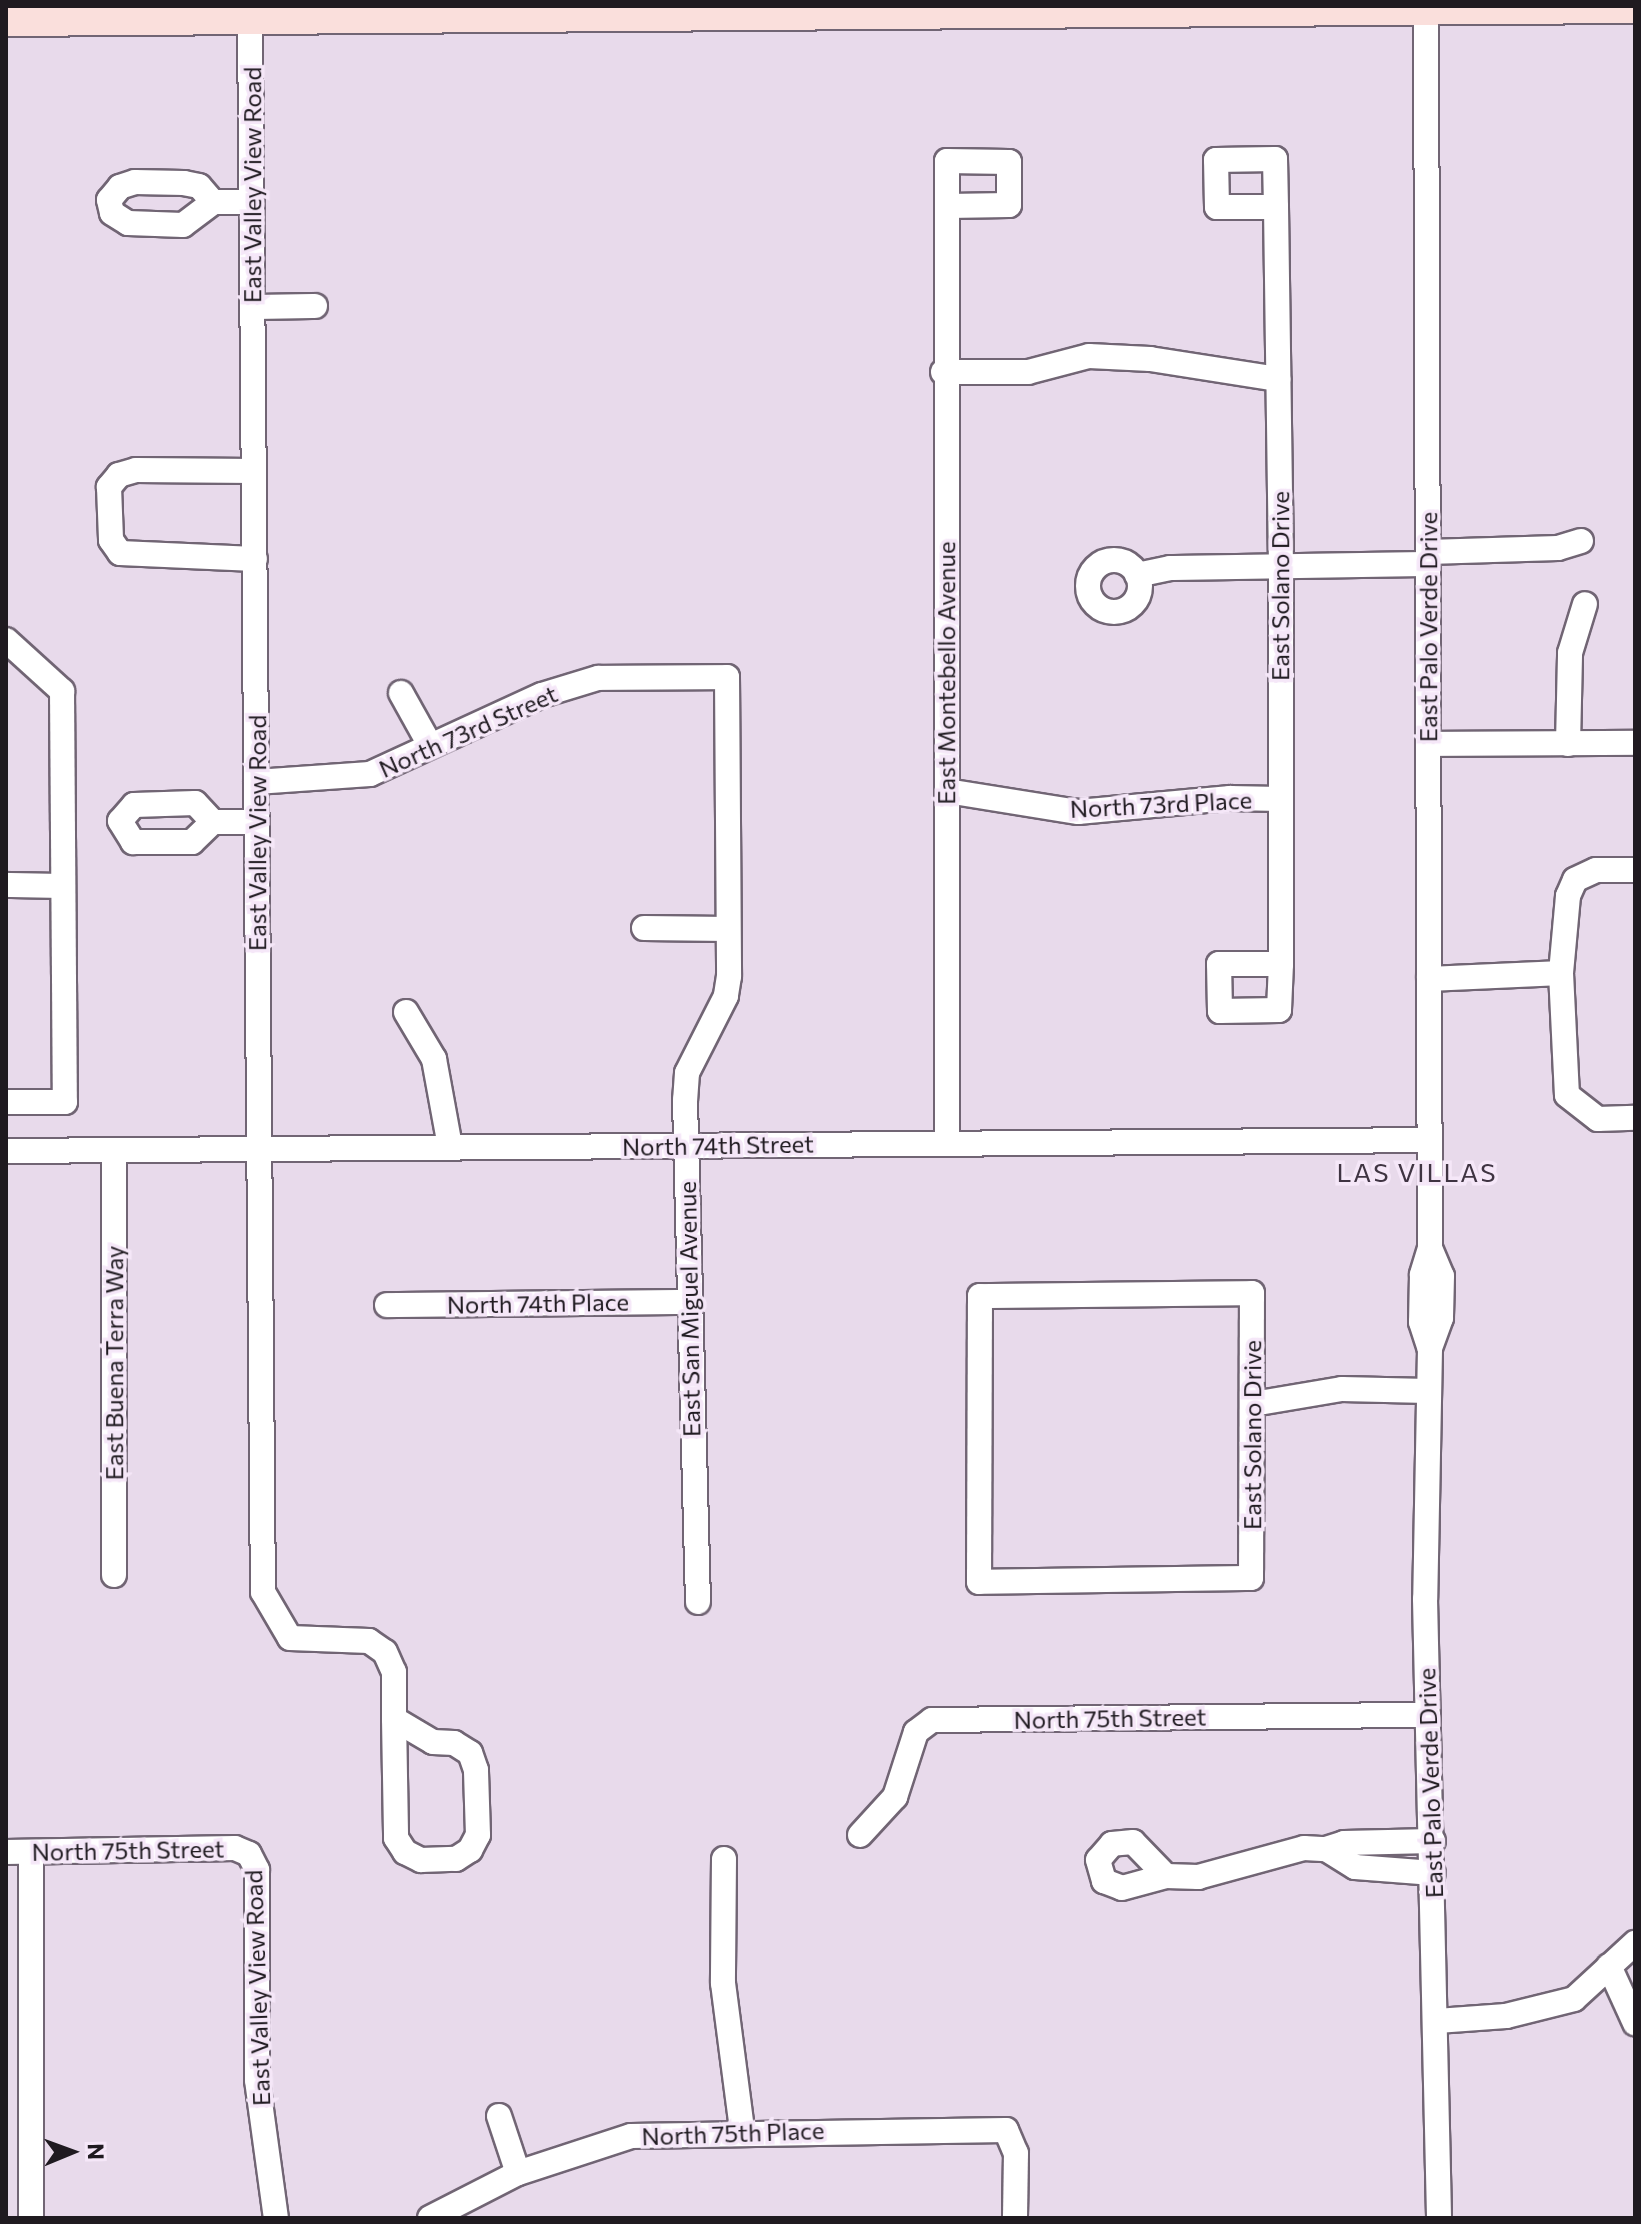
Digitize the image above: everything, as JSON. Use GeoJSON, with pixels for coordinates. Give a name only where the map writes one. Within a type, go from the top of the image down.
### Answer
{"type":"FeatureCollection","features":[{"type":"Feature","properties":{"kind":"main road"},"geometry":{"type":"LineString","coordinates":[[6,21],[250,19],[543,11],[1635,8]]}},
{"type":"Feature","properties":{"kind":"street","name":"East Palo Verde Drive"},"geometry":{"type":"LineString","coordinates":[[1426,8],[1430,1248],[1422,1275],[1421,1306],[1430,1349],[1428,1715],[1439,2218]]}},
{"type":"Feature","properties":{"kind":"street","name":"East Valley View Road"},"geometry":{"type":"LineString","coordinates":[[250,19],[263,1592],[290,1638],[369,1641],[385,1652],[394,1672],[394,1719]]}},
{"type":"Feature","properties":{"kind":"street"},"geometry":{"type":"LineString","coordinates":[[213,202],[252,202]]}},
{"type":"Feature","properties":{"kind":"street","name":"East Montebello Avenue"},"geometry":{"type":"LineString","coordinates":[[947,1141],[943,372],[948,206]]}},
{"type":"Feature","properties":{"kind":"street","name":"East Solano Drive"},"geometry":{"type":"LineString","coordinates":[[1276,207],[1281,566],[1281,964]]}},
{"type":"Feature","properties":{"kind":"street"},"geometry":{"type":"LineString","coordinates":[[253,307],[315,306]]}},
{"type":"Feature","properties":{"kind":"street"},"geometry":{"type":"LineString","coordinates":[[943,372],[1028,372],[1089,356],[1150,359],[1278,379]]}},
{"type":"Feature","properties":{"kind":"street"},"geometry":{"type":"LineString","coordinates":[[254,471],[136,470],[119,475],[109,487],[111,540],[120,553],[255,559]]}},
{"type":"Feature","properties":{"kind":"street"},"geometry":{"type":"LineString","coordinates":[[1137,575],[1170,568],[1428,558],[1558,548],[1581,541]]}},
{"type":"Feature","properties":{"kind":"street"},"geometry":{"type":"LineString","coordinates":[[1568,744],[1570,653],[1585,604]]}},
{"type":"Feature","properties":{"kind":"street"},"geometry":{"type":"LineString","coordinates":[[6,640],[62,691],[61,955],[65,1102],[6,1102]]}},
{"type":"Feature","properties":{"kind":"street","name":"North 73rd Street"},"geometry":{"type":"LineString","coordinates":[[256,782],[370,774],[542,695],[598,678],[727,677]]}},
{"type":"Feature","properties":{"kind":"street","name":"East San Miguel Avenue"},"geometry":{"type":"LineString","coordinates":[[698,1602],[688,1302],[687,1073],[726,996],[727,677]]}},
{"type":"Feature","properties":{"kind":"street"},"geometry":{"type":"LineString","coordinates":[[401,693],[430,745]]}},
{"type":"Feature","properties":{"kind":"street"},"geometry":{"type":"LineString","coordinates":[[1428,744],[1635,743]]}},
{"type":"Feature","properties":{"kind":"street","name":"North 73rd Place"},"geometry":{"type":"LineString","coordinates":[[947,791],[1078,812],[1230,798],[1280,799]]}},
{"type":"Feature","properties":{"kind":"street"},"geometry":{"type":"LineString","coordinates":[[213,822],[256,822]]}},
{"type":"Feature","properties":{"kind":"street"},"geometry":{"type":"LineString","coordinates":[[1635,870],[1596,870],[1575,880],[1568,896],[1561,973],[1567,1095],[1598,1119],[1635,1118]]}},
{"type":"Feature","properties":{"kind":"street"},"geometry":{"type":"LineString","coordinates":[[6,885],[63,886]]}},
{"type":"Feature","properties":{"kind":"street"},"geometry":{"type":"LineString","coordinates":[[644,928],[728,929]]}},
{"type":"Feature","properties":{"kind":"street"},"geometry":{"type":"LineString","coordinates":[[1429,979],[1561,973]]}},
{"type":"Feature","properties":{"kind":"street"},"geometry":{"type":"LineString","coordinates":[[406,1012],[434,1059],[450,1146]]}},
{"type":"Feature","properties":{"kind":"street","name":"North 74th Street"},"geometry":{"type":"LineString","coordinates":[[6,1151],[947,1141],[1430,1140]]}},
{"type":"Feature","properties":{"kind":"street","name":"East Buena Terra Way"},"geometry":{"type":"LineString","coordinates":[[114,1150],[114,1575]]}},
{"type":"Feature","properties":{"kind":"street","name":"East Solano Drive"},"geometry":{"type":"LineString","coordinates":[[1252,1293],[1253,1404],[1251,1578],[979,1582],[980,1296],[1252,1293]]}},
{"type":"Feature","properties":{"kind":"street","name":"North 74th Place"},"geometry":{"type":"LineString","coordinates":[[387,1305],[688,1302]]}},
{"type":"Feature","properties":{"kind":"street"},"geometry":{"type":"LineString","coordinates":[[1253,1404],[1342,1389],[1428,1391]]}},
{"type":"Feature","properties":{"kind":"street","name":"North 75th Street"},"geometry":{"type":"LineString","coordinates":[[860,1835],[895,1797],[916,1732],[932,1720],[1428,1715]]}},
{"type":"Feature","properties":{"kind":"street"},"geometry":{"type":"LineString","coordinates":[[394,1719],[433,1742],[454,1743],[470,1753],[476,1770],[478,1835],[470,1850],[456,1859],[421,1860],[405,1852],[396,1838],[394,1719]]}},
{"type":"Feature","properties":{"kind":"street"},"geometry":{"type":"LineString","coordinates":[[1166,1876],[1198,1877],[1304,1848],[1326,1849],[1344,1843],[1433,1841]]}},
{"type":"Feature","properties":{"kind":"street","name":"North 75th Street"},"geometry":{"type":"LineString","coordinates":[[6,1852],[235,1848],[249,1854]]}},
{"type":"Feature","properties":{"kind":"street"},"geometry":{"type":"LineString","coordinates":[[1326,1849],[1355,1867],[1433,1873]]}},
{"type":"Feature","properties":{"kind":"street"},"geometry":{"type":"LineString","coordinates":[[31,1852],[31,2218]]}},
{"type":"Feature","properties":{"kind":"street","name":"East Valley View Road"},"geometry":{"type":"LineString","coordinates":[[249,1854],[257,1870],[257,2080],[276,2218]]}},
{"type":"Feature","properties":{"kind":"street"},"geometry":{"type":"LineString","coordinates":[[724,1859],[723,1983],[742,2130]]}},
{"type":"Feature","properties":{"kind":"street"},"geometry":{"type":"LineString","coordinates":[[1437,2021],[1506,2016],[1574,1999],[1635,1943]]}},
{"type":"Feature","properties":{"kind":"street"},"geometry":{"type":"LineString","coordinates":[[1609,1966],[1635,2023]]}},
{"type":"Feature","properties":{"kind":"street"},"geometry":{"type":"LineString","coordinates":[[499,2116],[518,2173]]}},
{"type":"Feature","properties":{"kind":"street","name":"North 75th Place"},"geometry":{"type":"LineString","coordinates":[[430,2218],[518,2173],[631,2136],[742,2130],[1006,2130],[1016,2153],[1015,2218]]}},
{"type":"Feature","properties":{"kind":"district","name":"LAS VILLAS"},"geometry":{"type":"Point","coordinates":[1417,1172]}}]}
